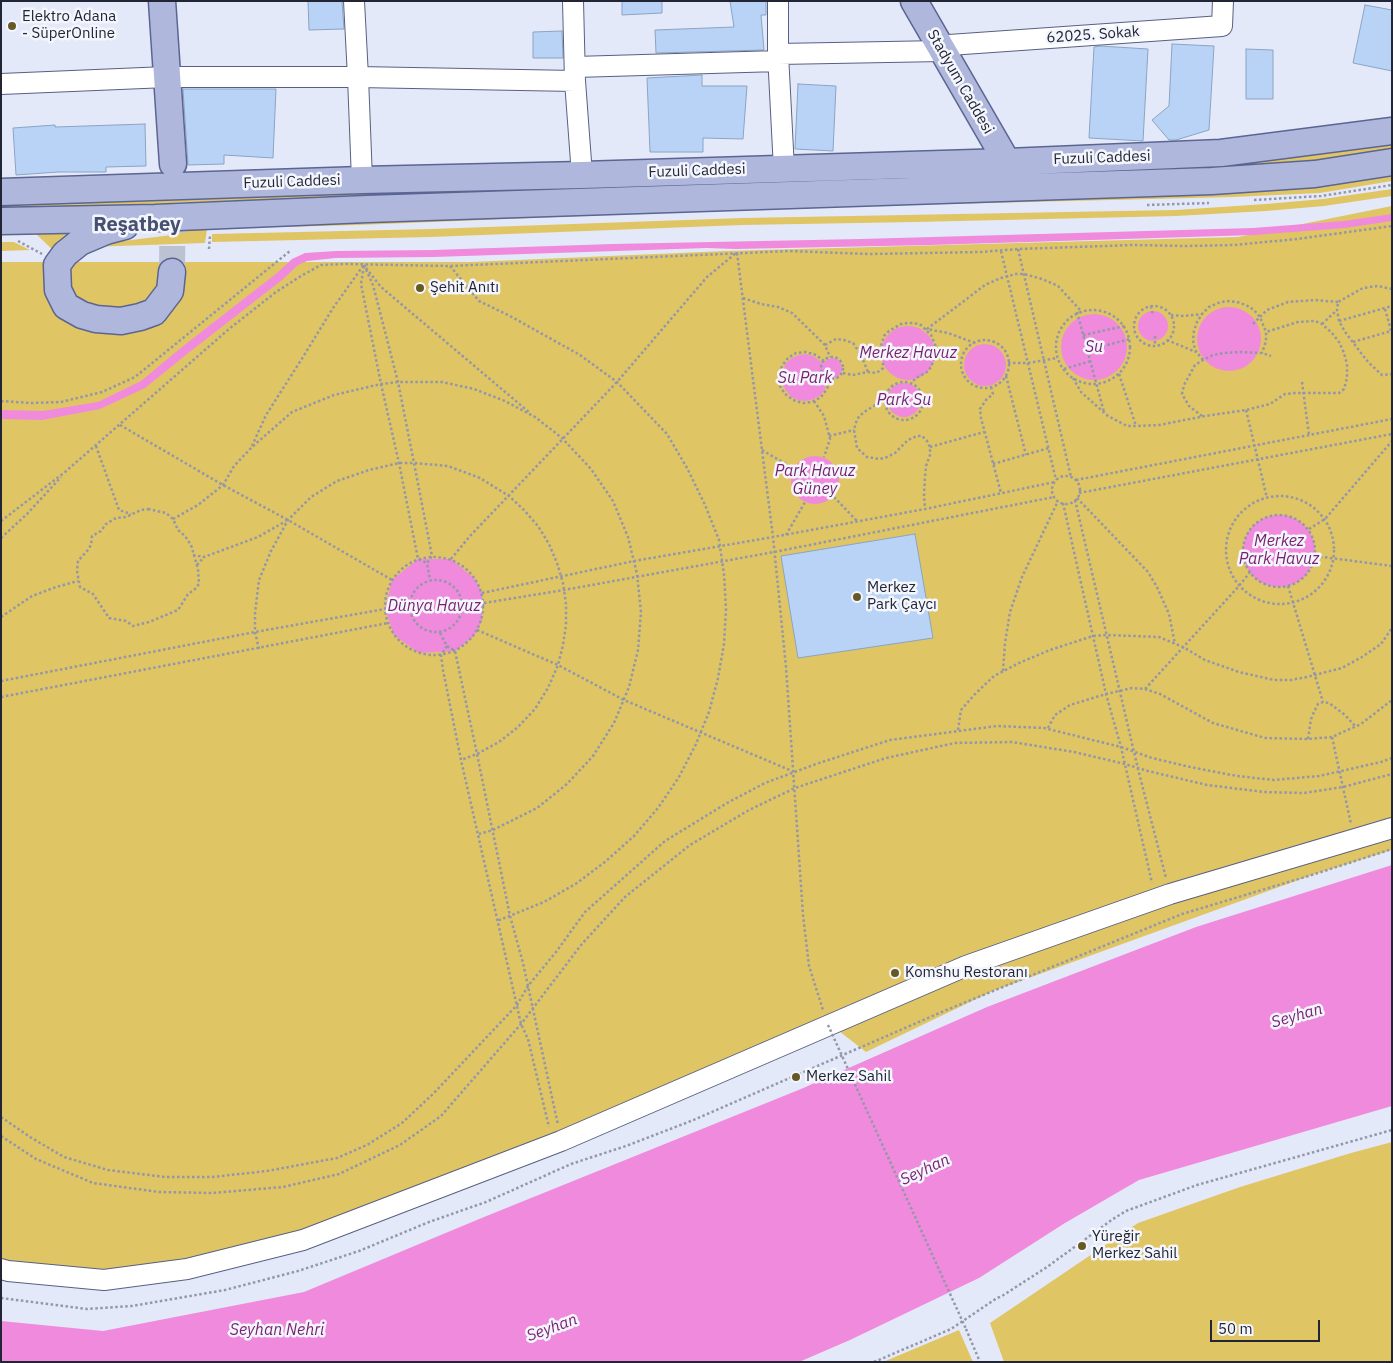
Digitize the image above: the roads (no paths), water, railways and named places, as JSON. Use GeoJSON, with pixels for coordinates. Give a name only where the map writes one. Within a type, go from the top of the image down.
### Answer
{"type":"FeatureCollection","features":[{"type":"Feature","properties":{"kind":"main road"},"geometry":{"type":"LineString","coordinates":[[162,1],[173,164]]}},
{"type":"Feature","properties":{"kind":"main road","name":"Stadyum Caddesi"},"geometry":{"type":"LineString","coordinates":[[914,1],[1007,162]]}},
{"type":"Feature","properties":{"kind":"main road"},"geometry":{"type":"LineString","coordinates":[[154,187],[159,182],[166,164],[162,110],[168,83]]}},
{"type":"Feature","properties":{"kind":"main road","name":"Fuzuli Caddesi"},"geometry":{"type":"LineString","coordinates":[[1,192],[1007,162],[1221,153],[1392,132]]}},
{"type":"Feature","properties":{"kind":"main road","name":"Fuzuli Caddesi"},"geometry":{"type":"LineString","coordinates":[[7,230],[155,218],[377,208],[1212,182],[1315,174],[1392,162]]}},
{"type":"Feature","properties":{"kind":"main road"},"geometry":{"type":"LineString","coordinates":[[155,218],[106,231],[80,242],[65,254],[57,264],[58,290],[66,306],[82,315],[96,319],[121,321],[154,312],[170,291],[172,272]]}},
{"type":"Feature","properties":{"kind":"street"},"geometry":{"type":"LineString","coordinates":[[354,1],[362,180]]}},
{"type":"Feature","properties":{"kind":"street"},"geometry":{"type":"LineString","coordinates":[[574,1],[575,74],[582,175]]}},
{"type":"Feature","properties":{"kind":"street"},"geometry":{"type":"LineString","coordinates":[[778,1],[784,169]]}},
{"type":"Feature","properties":{"kind":"street","name":"62025. Sokak"},"geometry":{"type":"LineString","coordinates":[[942,52],[949,46],[1222,26],[1223,1]]}},
{"type":"Feature","properties":{"kind":"street"},"geometry":{"type":"LineString","coordinates":[[1,84],[168,83],[358,77],[575,74],[779,58],[942,52]]}},
{"type":"Feature","properties":{"kind":"street"},"geometry":{"type":"LineString","coordinates":[[1,1269],[104,1280],[187,1268],[303,1240],[557,1142],[966,966],[1163,896],[1392,828]]}},
{"type":"Feature","properties":{"kind":"water"},"geometry":{"type":"Polygon","coordinates":[[[1392,214],[1392,221],[1345,228],[1254,235],[930,245],[707,248],[434,257],[336,258],[307,261],[298,265],[282,280],[145,388],[100,409],[42,420],[1,419],[1,410],[43,411],[98,402],[141,381],[292,259],[305,253],[1253,228],[1344,221],[1392,214]]]}},
{"type":"Feature","properties":{"kind":"water"},"geometry":{"type":"Polygon","coordinates":[[[1229,307],[1247,313],[1255,321],[1261,339],[1255,357],[1247,365],[1229,371],[1211,365],[1203,357],[1197,339],[1203,321],[1211,313],[1229,307]]]}},
{"type":"Feature","properties":{"kind":"water"},"geometry":{"type":"Polygon","coordinates":[[[1153,311],[1164,315],[1168,326],[1164,337],[1153,341],[1142,337],[1138,326],[1142,315],[1153,311]]]}},
{"type":"Feature","properties":{"kind":"water","name":"Su"},"geometry":{"type":"Polygon","coordinates":[[[1094,314],[1107,317],[1117,324],[1124,334],[1127,347],[1124,360],[1117,370],[1107,377],[1094,380],[1081,377],[1071,370],[1064,360],[1061,347],[1064,334],[1071,324],[1081,317],[1094,314]]]}},
{"type":"Feature","properties":{"kind":"water","name":"Merkez Havuz"},"geometry":{"type":"Polygon","coordinates":[[[908,326],[918,328],[927,334],[933,343],[935,353],[933,363],[927,372],[918,378],[908,380],[898,378],[889,372],[883,363],[881,353],[883,343],[889,334],[898,328],[908,326]]]}},
{"type":"Feature","properties":{"kind":"water"},"geometry":{"type":"Polygon","coordinates":[[[981,344],[989,344],[1000,350],[1006,365],[1000,380],[989,386],[981,386],[970,380],[964,369],[964,361],[970,350],[981,344]]]}},
{"type":"Feature","properties":{"kind":"water","name":"Su Park"},"geometry":{"type":"Polygon","coordinates":[[[806,354],[813,356],[823,363],[828,359],[834,358],[840,361],[842,371],[838,377],[828,378],[821,395],[806,401],[791,397],[783,385],[781,377],[786,363],[792,358],[806,354]]]}},
{"type":"Feature","properties":{"kind":"water","name":"Park Su"},"geometry":{"type":"Polygon","coordinates":[[[904,383],[911,384],[916,388],[920,393],[920,407],[916,412],[911,416],[904,417],[897,416],[892,412],[888,407],[887,400],[888,393],[892,388],[897,384],[904,383]]]}},
{"type":"Feature","properties":{"kind":"water","name":"Park Havuz Güney"},"geometry":{"type":"Polygon","coordinates":[[[815,456],[824,458],[832,463],[837,471],[839,480],[837,489],[832,497],[824,502],[815,504],[806,502],[798,497],[793,489],[791,480],[793,471],[798,463],[806,458],[815,456]]]}},
{"type":"Feature","properties":{"kind":"water","name":"Merkez Park Havuz"},"geometry":{"type":"Polygon","coordinates":[[[1286,515],[1305,525],[1313,537],[1315,551],[1313,565],[1305,577],[1293,585],[1272,587],[1253,577],[1245,565],[1243,544],[1253,525],[1265,517],[1286,515]]]}},
{"type":"Feature","properties":{"kind":"water","name":"Dünya Havuz"},"geometry":{"type":"Polygon","coordinates":[[[418,559],[451,559],[475,579],[482,593],[482,621],[474,636],[455,651],[419,653],[394,635],[385,609],[392,580],[418,559]]]}},
{"type":"Feature","properties":{"kind":"water"},"geometry":{"type":"Polygon","coordinates":[[[1392,865],[1392,1106],[1139,1180],[1065,1223],[979,1278],[850,1340],[799,1362],[1,1362],[1,1321],[103,1331],[304,1292],[801,1089],[987,1007],[1196,927],[1392,865]]]}},
{"type":"Feature","properties":{"kind":"tunnel"},"geometry":{"type":"LineString","coordinates":[[172,272],[173,165]]}},
{"type":"Feature","properties":{"kind":"place","name":"Elektro Adana - SüperOnline"},"geometry":{"type":"Point","coordinates":[12,26]}},
{"type":"Feature","properties":{"kind":"place","name":"Şehit Anıtı"},"geometry":{"type":"Point","coordinates":[420,288]}},
{"type":"Feature","properties":{"kind":"place","name":"Merkez Park Çaycı"},"geometry":{"type":"Point","coordinates":[857,597]}},
{"type":"Feature","properties":{"kind":"place","name":"Komshu Restoranı"},"geometry":{"type":"Point","coordinates":[895,973]}},
{"type":"Feature","properties":{"kind":"place","name":"Merkez Sahil"},"geometry":{"type":"Point","coordinates":[796,1077]}},
{"type":"Feature","properties":{"kind":"place","name":"Yüreğir Merkez Sahil"},"geometry":{"type":"Point","coordinates":[1082,1246]}},
{"type":"Feature","properties":{"kind":"district","name":"Reşatbey"},"geometry":{"type":"Point","coordinates":[137,225]}},
{"type":"Feature","properties":{"kind":"water label","name":"Seyhan"},"geometry":{"type":"Point","coordinates":[1297,1016]}},
{"type":"Feature","properties":{"kind":"water label","name":"Seyhan"},"geometry":{"type":"Point","coordinates":[925,1170]}},
{"type":"Feature","properties":{"kind":"water label","name":"Seyhan"},"geometry":{"type":"Point","coordinates":[552,1328]}},
{"type":"Feature","properties":{"kind":"water label","name":"Seyhan Nehri"},"geometry":{"type":"Point","coordinates":[277,1330]}}]}
